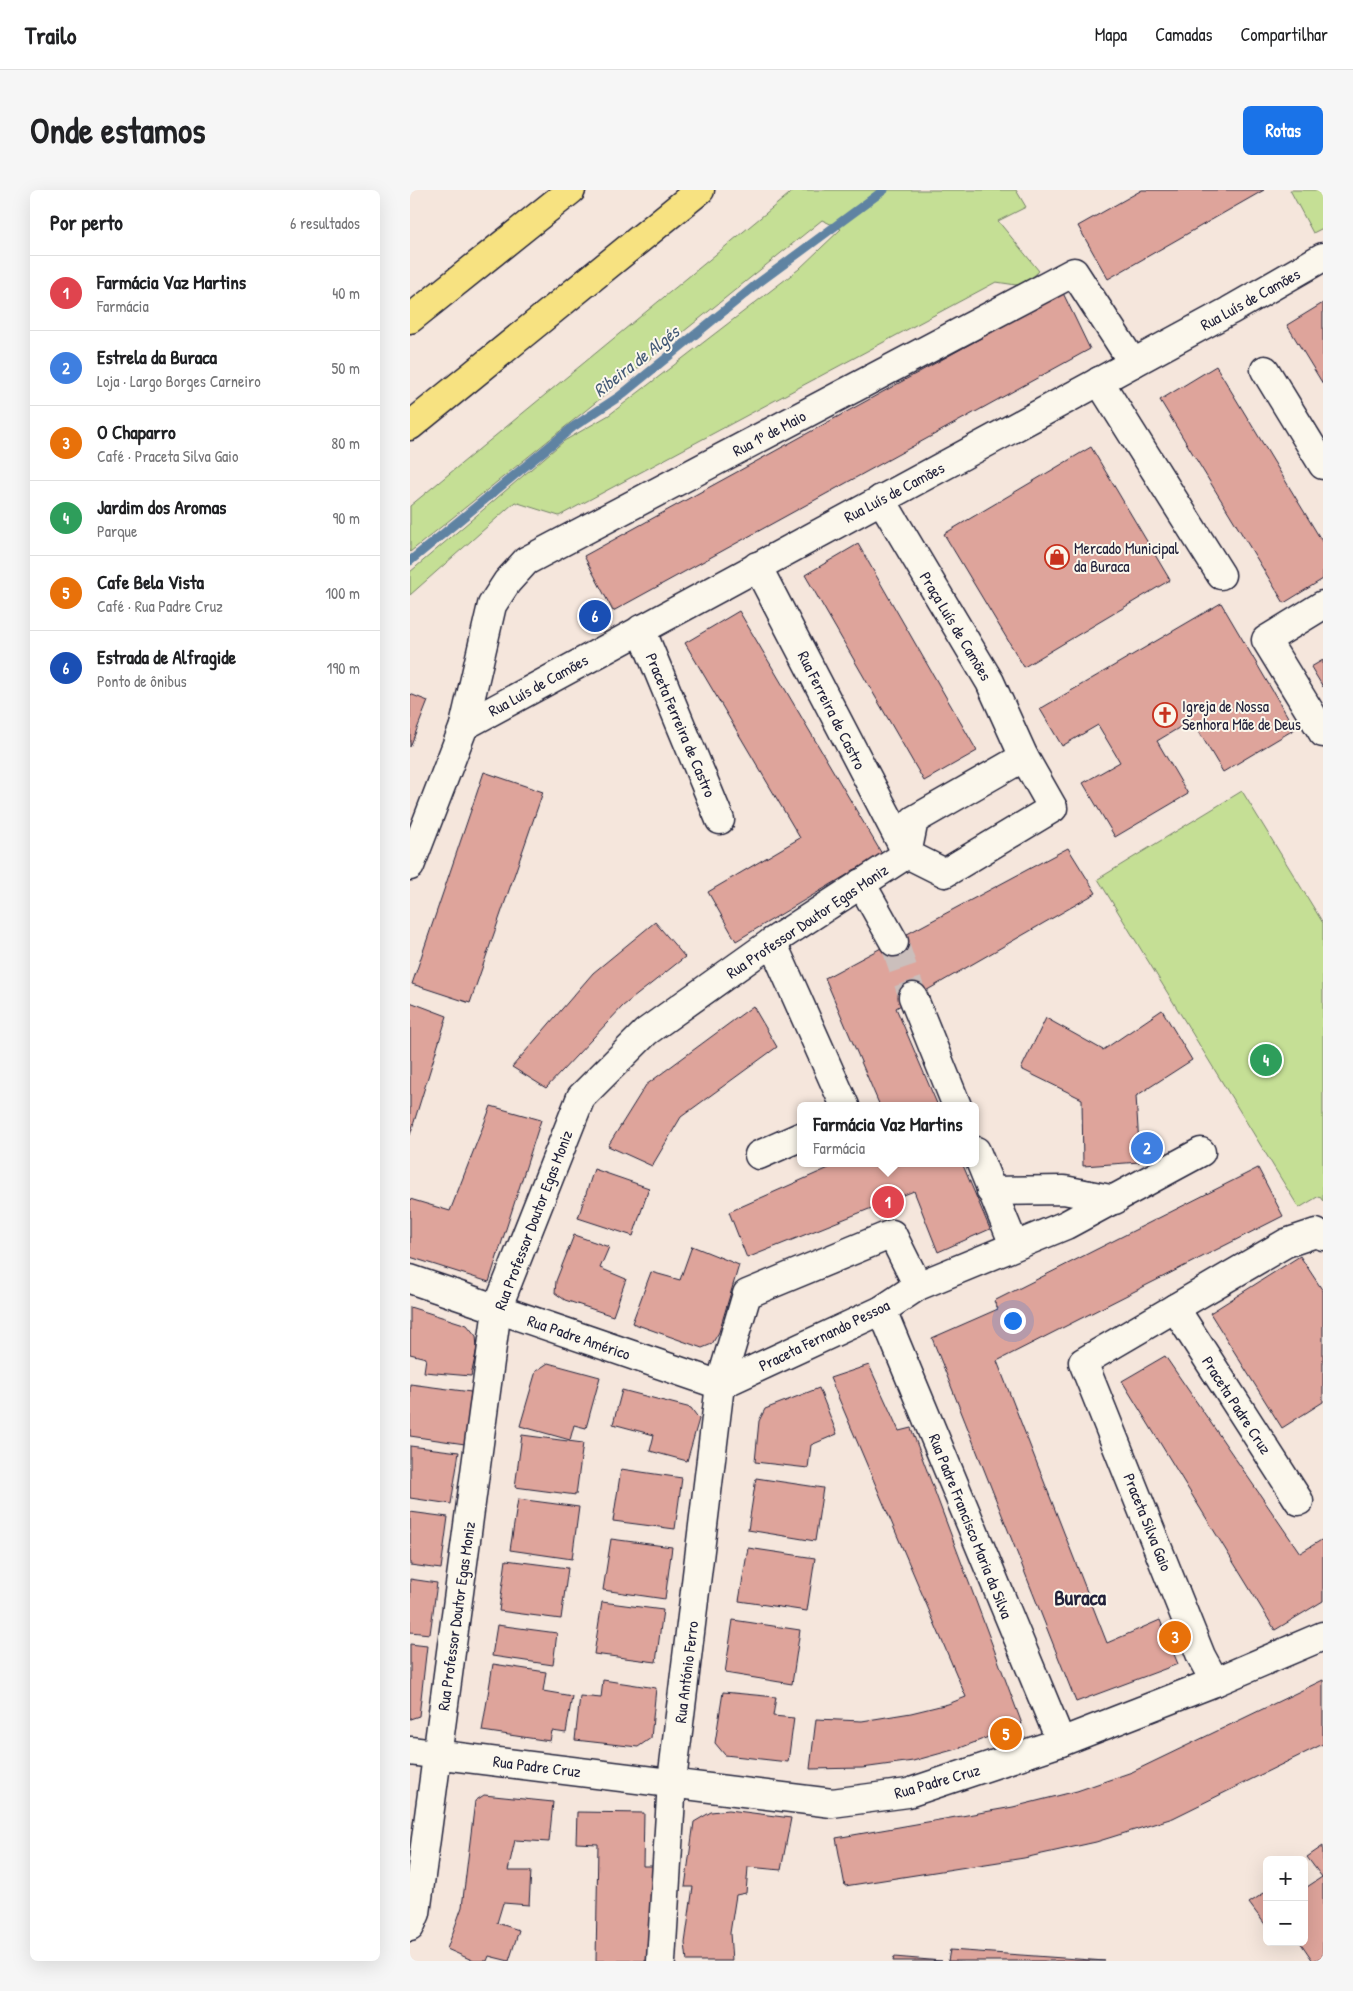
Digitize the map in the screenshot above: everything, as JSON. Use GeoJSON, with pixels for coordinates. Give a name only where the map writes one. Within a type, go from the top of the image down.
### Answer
{"type":"FeatureCollection","features":[{"type":"Feature","properties":{"kind":"highway"},"geometry":{"type":"LineString","coordinates":[[410,319],[572,190]]}},
{"type":"Feature","properties":{"kind":"highway"},"geometry":{"type":"LineString","coordinates":[[410,426],[700,190]]}},
{"type":"Feature","properties":{"kind":"street","name":"Rua Luís de Camões"},"geometry":{"type":"LineString","coordinates":[[464,726],[1323,257]]}},
{"type":"Feature","properties":{"kind":"street","name":"Rua 1º de Maio"},"geometry":{"type":"LineString","coordinates":[[464,726],[492,604],[506,582],[526,561],[1074,272],[1133,362]]}},
{"type":"Feature","properties":{"kind":"street"},"geometry":{"type":"LineString","coordinates":[[1265,370],[1323,465]]}},
{"type":"Feature","properties":{"kind":"street"},"geometry":{"type":"LineString","coordinates":[[1099,381],[1221,575]]}},
{"type":"Feature","properties":{"kind":"street","name":"Praça Luís de Camões"},"geometry":{"type":"LineString","coordinates":[[881,500],[990,682],[1024,757]]}},
{"type":"Feature","properties":{"kind":"street","name":"Rua Ferreira de Castro"},"geometry":{"type":"LineString","coordinates":[[757,566],[907,854]]}},
{"type":"Feature","properties":{"kind":"street"},"geometry":{"type":"LineString","coordinates":[[1323,605],[1266,640],[1323,733]]}},
{"type":"Feature","properties":{"kind":"street","name":"Praceta Ferreira de Castro"},"geometry":{"type":"LineString","coordinates":[[641,629],[720,820]]}},
{"type":"Feature","properties":{"kind":"street"},"geometry":{"type":"LineString","coordinates":[[410,866],[464,726]]}},
{"type":"Feature","properties":{"kind":"street"},"geometry":{"type":"LineString","coordinates":[[1024,757],[1053,808],[945,873],[907,854],[914,820],[1024,757]]}},
{"type":"Feature","properties":{"kind":"street","name":"Rua Professor Doutor Egas Moniz"},"geometry":{"type":"LineString","coordinates":[[410,1926],[416,1913],[497,1308],[581,1097],[646,1032],[772,942],[907,854]]}},
{"type":"Feature","properties":{"kind":"street"},"geometry":{"type":"LineString","coordinates":[[861,883],[894,942]]}},
{"type":"Feature","properties":{"kind":"street"},"geometry":{"type":"LineString","coordinates":[[772,942],[843,1102]]}},
{"type":"Feature","properties":{"kind":"street"},"geometry":{"type":"LineString","coordinates":[[913,997],[955,1102]]}},
{"type":"Feature","properties":{"kind":"street"},"geometry":{"type":"LineString","coordinates":[[759,1155],[797,1137]]}},
{"type":"Feature","properties":{"kind":"street","name":"Praceta Fernando Pessoa"},"geometry":{"type":"LineString","coordinates":[[720,1385],[882,1310],[918,1286],[1066,1225],[1201,1152]]}},
{"type":"Feature","properties":{"kind":"street"},"geometry":{"type":"LineString","coordinates":[[979,1159],[1014,1246]]}},
{"type":"Feature","properties":{"kind":"street"},"geometry":{"type":"LineString","coordinates":[[991,1191],[1064,1190],[1115,1200]]}},
{"type":"Feature","properties":{"kind":"street"},"geometry":{"type":"LineString","coordinates":[[1175,1308],[1286,1243],[1316,1233],[1323,1236]]}},
{"type":"Feature","properties":{"kind":"street"},"geometry":{"type":"LineString","coordinates":[[720,1385],[748,1294],[892,1234],[918,1286]]}},
{"type":"Feature","properties":{"kind":"street","name":"Rua Padre Américo"},"geometry":{"type":"LineString","coordinates":[[410,1279],[720,1385]]}},
{"type":"Feature","properties":{"kind":"street","name":"Praceta Silva Gaio"},"geometry":{"type":"LineString","coordinates":[[1175,1308],[1083,1362],[1202,1656],[1215,1682]]}},
{"type":"Feature","properties":{"kind":"street","name":"Praceta Padre Cruz"},"geometry":{"type":"LineString","coordinates":[[1175,1308],[1299,1501]]}},
{"type":"Feature","properties":{"kind":"street","name":"Rua Padre Francisco Maria da Silva"},"geometry":{"type":"LineString","coordinates":[[882,1310],[1061,1742]]}},
{"type":"Feature","properties":{"kind":"street","name":"Rua António Ferro"},"geometry":{"type":"LineString","coordinates":[[661,1961],[672,1781],[720,1385]]}},
{"type":"Feature","properties":{"kind":"street","name":"Rua Padre Cruz"},"geometry":{"type":"LineString","coordinates":[[410,1751],[672,1781],[832,1803],[908,1793],[1061,1742],[1215,1682],[1323,1636]]}},
{"type":"Feature","properties":{"kind":"green space"},"geometry":{"type":"Polygon","coordinates":[[[794,190],[1016,190],[1026,207],[998,221],[1039,271],[1023,286],[996,282],[559,516],[515,502],[410,595],[410,572],[564,441],[609,415],[799,269],[841,229],[822,220],[410,552],[410,506],[794,190]]]}},
{"type":"Feature","properties":{"kind":"green space"},"geometry":{"type":"Polygon","coordinates":[[[1290,190],[1323,190],[1323,228],[1313,233],[1290,190]]]}},
{"type":"Feature","properties":{"kind":"green space"},"geometry":{"type":"Polygon","coordinates":[[[1242,791],[1323,923],[1323,1201],[1319,1196],[1299,1208],[1098,879],[1242,791]]]}},
{"type":"Feature","properties":{"kind":"building"},"geometry":{"type":"Polygon","coordinates":[[[1142,190],[1264,190],[1108,279],[1078,226],[1142,190]]]}},
{"type":"Feature","properties":{"kind":"building"},"geometry":{"type":"Polygon","coordinates":[[[1063,293],[1090,349],[613,611],[584,556],[1063,293]]]}},
{"type":"Feature","properties":{"kind":"building"},"geometry":{"type":"Polygon","coordinates":[[[1323,303],[1323,384],[1287,325],[1323,303]]]}},
{"type":"Feature","properties":{"kind":"building"},"geometry":{"type":"Polygon","coordinates":[[[1216,366],[1323,543],[1323,579],[1284,603],[1160,400],[1216,366]]]}},
{"type":"Feature","properties":{"kind":"building","name":"Mercado Municipal da Buraca"},"geometry":{"type":"Polygon","coordinates":[[[1091,447],[1170,580],[1024,667],[944,534],[1091,447]]]}},
{"type":"Feature","properties":{"kind":"building"},"geometry":{"type":"Polygon","coordinates":[[[858,544],[977,751],[924,781],[805,575],[858,544]]]}},
{"type":"Feature","properties":{"kind":"building","name":"Igreja de Nossa Senhora Mãe de Deus"},"geometry":{"type":"Polygon","coordinates":[[[1221,603],[1295,729],[1223,772],[1192,720],[1157,741],[1188,794],[1115,837],[1083,783],[1120,762],[1098,725],[1062,746],[1040,709],[1221,603]]]}},
{"type":"Feature","properties":{"kind":"building"},"geometry":{"type":"Polygon","coordinates":[[[739,611],[882,854],[736,941],[708,892],[800,838],[685,643],[739,611]]]}},
{"type":"Feature","properties":{"kind":"building"},"geometry":{"type":"Polygon","coordinates":[[[1323,660],[1323,687],[1311,667],[1323,660]]]}},
{"type":"Feature","properties":{"kind":"building"},"geometry":{"type":"Polygon","coordinates":[[[410,694],[428,701],[410,747],[410,694]]]}},
{"type":"Feature","properties":{"kind":"building"},"geometry":{"type":"Polygon","coordinates":[[[484,772],[543,792],[470,1003],[412,984],[484,772]]]}},
{"type":"Feature","properties":{"kind":"building"},"geometry":{"type":"Polygon","coordinates":[[[1068,848],[1096,893],[896,1008],[936,1102],[878,1102],[825,978],[1068,848]]]}},
{"type":"Feature","properties":{"kind":"building"},"geometry":{"type":"Polygon","coordinates":[[[655,922],[685,957],[623,1006],[546,1088],[512,1067],[593,973],[655,922]]]}},
{"type":"Feature","properties":{"kind":"building"},"geometry":{"type":"Polygon","coordinates":[[[410,1002],[447,1016],[410,1135],[410,1002]]]}},
{"type":"Feature","properties":{"kind":"building"},"geometry":{"type":"Polygon","coordinates":[[[753,1006],[777,1047],[681,1117],[652,1166],[608,1146],[646,1085],[753,1006]]]}},
{"type":"Feature","properties":{"kind":"building"},"geometry":{"type":"Polygon","coordinates":[[[1162,1010],[1192,1060],[1136,1096],[1140,1162],[1083,1166],[1082,1099],[1021,1069],[1046,1018],[1103,1050],[1162,1010]]]}},
{"type":"Feature","properties":{"kind":"building"},"geometry":{"type":"Polygon","coordinates":[[[491,1106],[541,1120],[489,1282],[410,1257],[410,1199],[450,1211],[491,1106]]]}},
{"type":"Feature","properties":{"kind":"building"},"geometry":{"type":"Polygon","coordinates":[[[831,1167],[964,1167],[990,1229],[938,1252],[914,1191],[747,1258],[729,1212],[831,1167]]]}},
{"type":"Feature","properties":{"kind":"building"},"geometry":{"type":"Polygon","coordinates":[[[1258,1168],[1283,1216],[997,1361],[1107,1643],[1160,1620],[1178,1664],[1076,1702],[932,1338],[998,1309],[994,1301],[1258,1168]]]}},
{"type":"Feature","properties":{"kind":"building"},"geometry":{"type":"Polygon","coordinates":[[[594,1169],[649,1188],[633,1236],[578,1218],[594,1169]]]}},
{"type":"Feature","properties":{"kind":"building"},"geometry":{"type":"Polygon","coordinates":[[[574,1235],[609,1247],[600,1268],[626,1279],[613,1316],[565,1300],[555,1293],[556,1281],[574,1235]]]}},
{"type":"Feature","properties":{"kind":"building"},"geometry":{"type":"Polygon","coordinates":[[[692,1246],[739,1265],[719,1332],[712,1344],[702,1348],[632,1323],[651,1272],[680,1280],[692,1246]]]}},
{"type":"Feature","properties":{"kind":"building"},"geometry":{"type":"Polygon","coordinates":[[[1300,1256],[1323,1291],[1323,1402],[1282,1428],[1210,1313],[1300,1256]]]}},
{"type":"Feature","properties":{"kind":"building"},"geometry":{"type":"Polygon","coordinates":[[[410,1307],[467,1325],[476,1336],[477,1348],[471,1376],[424,1372],[426,1358],[410,1354],[410,1307]]]}},
{"type":"Feature","properties":{"kind":"building"},"geometry":{"type":"Polygon","coordinates":[[[1165,1356],[1300,1553],[1323,1539],[1323,1601],[1275,1630],[1122,1381],[1165,1356]]]}},
{"type":"Feature","properties":{"kind":"building"},"geometry":{"type":"Polygon","coordinates":[[[548,1363],[600,1377],[586,1428],[574,1425],[570,1440],[520,1426],[536,1371],[548,1363]]]}},
{"type":"Feature","properties":{"kind":"building"},"geometry":{"type":"Polygon","coordinates":[[[869,1365],[899,1431],[911,1428],[1022,1724],[960,1748],[913,1761],[862,1768],[810,1769],[816,1719],[862,1721],[911,1713],[948,1704],[966,1697],[830,1378],[869,1365]]]}},
{"type":"Feature","properties":{"kind":"building"},"geometry":{"type":"Polygon","coordinates":[[[410,1384],[471,1392],[465,1444],[410,1436],[410,1384]]]}},
{"type":"Feature","properties":{"kind":"building"},"geometry":{"type":"Polygon","coordinates":[[[819,1388],[837,1434],[811,1445],[808,1468],[755,1462],[759,1421],[765,1409],[819,1388]]]}},
{"type":"Feature","properties":{"kind":"building"},"geometry":{"type":"Polygon","coordinates":[[[622,1390],[691,1408],[699,1419],[687,1461],[650,1451],[654,1435],[613,1424],[622,1390]]]}},
{"type":"Feature","properties":{"kind":"building"},"geometry":{"type":"Polygon","coordinates":[[[522,1435],[583,1443],[576,1495],[515,1487],[522,1435]]]}},
{"type":"Feature","properties":{"kind":"building"},"geometry":{"type":"Polygon","coordinates":[[[410,1446],[459,1452],[451,1504],[410,1498],[410,1446]]]}},
{"type":"Feature","properties":{"kind":"building"},"geometry":{"type":"Polygon","coordinates":[[[621,1469],[682,1478],[675,1529],[613,1521],[621,1469]]]}},
{"type":"Feature","properties":{"kind":"building"},"geometry":{"type":"Polygon","coordinates":[[[756,1478],[823,1488],[815,1541],[748,1530],[756,1478]]]}},
{"type":"Feature","properties":{"kind":"building"},"geometry":{"type":"Polygon","coordinates":[[[518,1499],[579,1507],[572,1559],[510,1550],[518,1499]]]}},
{"type":"Feature","properties":{"kind":"building"},"geometry":{"type":"Polygon","coordinates":[[[410,1512],[448,1517],[441,1569],[410,1565],[410,1512]]]}},
{"type":"Feature","properties":{"kind":"building"},"geometry":{"type":"Polygon","coordinates":[[[611,1539],[672,1547],[665,1599],[603,1590],[611,1539]]]}},
{"type":"Feature","properties":{"kind":"building"},"geometry":{"type":"Polygon","coordinates":[[[748,1548],[815,1558],[807,1611],[739,1601],[748,1548]]]}},
{"type":"Feature","properties":{"kind":"building"},"geometry":{"type":"Polygon","coordinates":[[[506,1560],[568,1568],[561,1619],[499,1611],[506,1560]]]}},
{"type":"Feature","properties":{"kind":"building"},"geometry":{"type":"Polygon","coordinates":[[[410,1579],[437,1583],[430,1634],[410,1632],[410,1579]]]}},
{"type":"Feature","properties":{"kind":"building"},"geometry":{"type":"Polygon","coordinates":[[[602,1602],[663,1610],[656,1662],[594,1654],[602,1602]]]}},
{"type":"Feature","properties":{"kind":"building"},"geometry":{"type":"Polygon","coordinates":[[[733,1620],[800,1630],[792,1684],[725,1673],[733,1620]]]}},
{"type":"Feature","properties":{"kind":"building"},"geometry":{"type":"Polygon","coordinates":[[[497,1625],[557,1633],[553,1665],[492,1656],[497,1625]]]}},
{"type":"Feature","properties":{"kind":"building"},"geometry":{"type":"Polygon","coordinates":[[[410,1644],[427,1646],[419,1716],[410,1719],[410,1644]]]}},
{"type":"Feature","properties":{"kind":"building"},"geometry":{"type":"Polygon","coordinates":[[[493,1664],[546,1672],[543,1691],[572,1696],[566,1733],[552,1731],[550,1741],[482,1731],[493,1664]]]}},
{"type":"Feature","properties":{"kind":"building"},"geometry":{"type":"Polygon","coordinates":[[[603,1680],[656,1688],[651,1738],[638,1747],[575,1740],[580,1696],[601,1698],[603,1680]]]}},
{"type":"Feature","properties":{"kind":"building"},"geometry":{"type":"Polygon","coordinates":[[[1323,1680],[1323,1744],[1173,1818],[1096,1842],[1024,1858],[845,1886],[836,1838],[1013,1807],[1077,1791],[1132,1772],[1323,1680]]]}},
{"type":"Feature","properties":{"kind":"building"},"geometry":{"type":"Polygon","coordinates":[[[723,1692],[776,1697],[773,1716],[794,1718],[788,1762],[725,1755],[715,1743],[723,1692]]]}},
{"type":"Feature","properties":{"kind":"building"},"geometry":{"type":"Polygon","coordinates":[[[484,1795],[553,1802],[549,1842],[515,1840],[508,1871],[531,1871],[529,1905],[503,1903],[497,1923],[519,1930],[509,1961],[489,1956],[487,1961],[474,1961],[447,1949],[462,1907],[475,1801],[484,1795]]]}},
{"type":"Feature","properties":{"kind":"building"},"geometry":{"type":"Polygon","coordinates":[[[729,1810],[791,1818],[781,1870],[748,1867],[746,1893],[736,1895],[730,1933],[732,1961],[687,1961],[685,1943],[693,1887],[685,1887],[694,1822],[711,1812],[729,1810]]]}},
{"type":"Feature","properties":{"kind":"building"},"geometry":{"type":"Polygon","coordinates":[[[577,1812],[644,1813],[643,1866],[653,1866],[651,1961],[596,1961],[598,1844],[576,1843],[577,1812]]]}},
{"type":"Feature","properties":{"kind":"building"},"geometry":{"type":"Polygon","coordinates":[[[1323,1846],[1323,1957],[1313,1961],[1303,1946],[1308,1946],[1308,1886],[1322,1877],[1308,1856],[1323,1846]]]}},
{"type":"Feature","properties":{"kind":"building"},"geometry":{"type":"Polygon","coordinates":[[[1263,1894],[1263,1922],[1249,1903],[1263,1894]]]}},
{"type":"Feature","properties":{"kind":"building"},"geometry":{"type":"Polygon","coordinates":[[[950,1950],[1105,1961],[948,1961],[950,1950]]]}},
{"type":"Feature","properties":{"kind":"building"},"geometry":{"type":"Polygon","coordinates":[[[894,1957],[942,1961],[893,1961],[894,1957]]]}},
{"type":"Feature","properties":{"kind":"waterway","name":"Ribeira de Algés"},"geometry":{"type":"LineString","coordinates":[[410,561],[573,427],[620,396],[757,284],[884,190]]}},
{"type":"Feature","properties":{"kind":"tunnel"},"geometry":{"type":"LineString","coordinates":[[894,942],[913,997]]}},
{"type":"Feature","properties":{"kind":"place","name":"Mercado Municipal da Buraca"},"geometry":{"type":"Point","coordinates":[1057,557]}},
{"type":"Feature","properties":{"kind":"place","name":"Estrada de Alfragide"},"geometry":{"type":"Point","coordinates":[595,616]}},
{"type":"Feature","properties":{"kind":"place","name":"Igreja de Nossa Senhora Mãe de Deus"},"geometry":{"type":"Point","coordinates":[1165,715]}},
{"type":"Feature","properties":{"kind":"place","name":"Jardim dos Aromas"},"geometry":{"type":"Point","coordinates":[1266,1060]}},
{"type":"Feature","properties":{"kind":"place","name":"Estrela da Buraca"},"geometry":{"type":"Point","coordinates":[1147,1148]}},
{"type":"Feature","properties":{"kind":"place","name":"Farmácia Vaz Martins"},"geometry":{"type":"Point","coordinates":[888,1202]}},
{"type":"Feature","properties":{"kind":"place","name":"O Chaparro"},"geometry":{"type":"Point","coordinates":[1175,1637]}},
{"type":"Feature","properties":{"kind":"place","name":"Cafe Bela Vista"},"geometry":{"type":"Point","coordinates":[1006,1734]}},
{"type":"Feature","properties":{"kind":"district","name":"Buraca"},"geometry":{"type":"Point","coordinates":[1080,1597]}}]}
